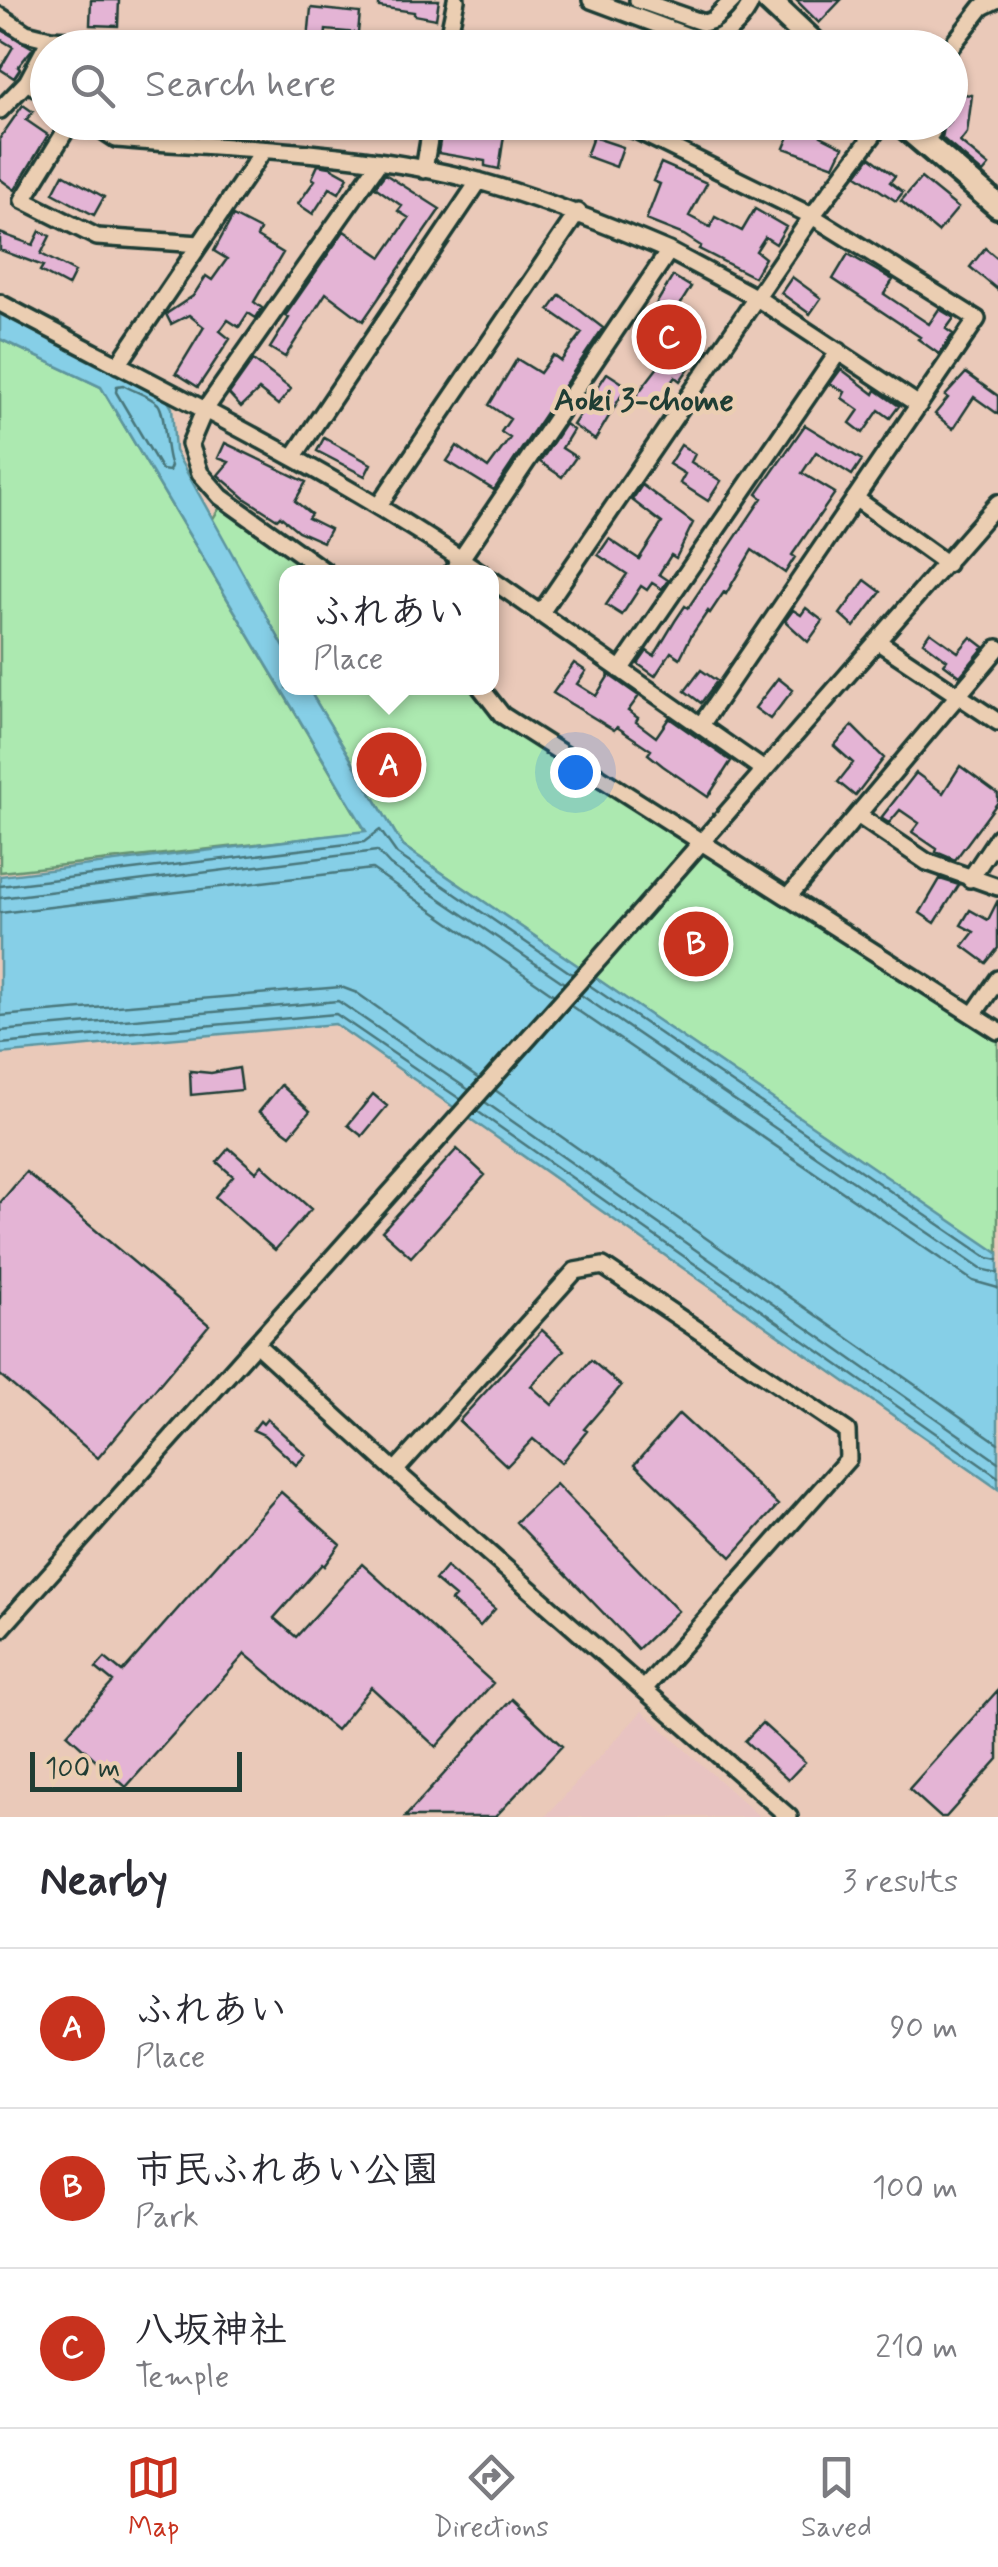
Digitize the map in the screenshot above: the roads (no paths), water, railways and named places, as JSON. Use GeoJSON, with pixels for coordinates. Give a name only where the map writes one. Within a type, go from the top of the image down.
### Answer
{"type":"FeatureCollection","features":[{"type":"Feature","properties":{"kind":"highway"},"geometry":{"type":"LineString","coordinates":[[768,0],[799,30]]}},
{"type":"Feature","properties":{"kind":"highway"},"geometry":{"type":"LineString","coordinates":[[936,140],[998,206]]}},
{"type":"Feature","properties":{"kind":"street"},"geometry":{"type":"LineString","coordinates":[[450,30],[456,0]]}},
{"type":"Feature","properties":{"kind":"street"},"geometry":{"type":"LineString","coordinates":[[591,0],[672,30]]}},
{"type":"Feature","properties":{"kind":"street"},"geometry":{"type":"LineString","coordinates":[[638,0],[704,23],[714,20],[733,0]]}},
{"type":"Feature","properties":{"kind":"street"},"geometry":{"type":"LineString","coordinates":[[729,30],[752,0]]}},
{"type":"Feature","properties":{"kind":"street"},"geometry":{"type":"LineString","coordinates":[[964,30],[982,7],[996,0]]}},
{"type":"Feature","properties":{"kind":"street"},"geometry":{"type":"LineString","coordinates":[[0,16],[30,34]]}},
{"type":"Feature","properties":{"kind":"street"},"geometry":{"type":"LineString","coordinates":[[0,110],[30,75]]}},
{"type":"Feature","properties":{"kind":"street"},"geometry":{"type":"LineString","coordinates":[[26,82],[30,84]]}},
{"type":"Feature","properties":{"kind":"street"},"geometry":{"type":"LineString","coordinates":[[60,140],[23,200],[97,236],[200,244]]}},
{"type":"Feature","properties":{"kind":"street"},"geometry":{"type":"LineString","coordinates":[[128,140],[378,162],[479,182],[578,212],[669,251],[757,298],[918,405]]}},
{"type":"Feature","properties":{"kind":"street"},"geometry":{"type":"LineString","coordinates":[[424,170],[429,140]]}},
{"type":"Feature","properties":{"kind":"street"},"geometry":{"type":"LineString","coordinates":[[656,140],[812,216],[977,320],[701,725]]}},
{"type":"Feature","properties":{"kind":"street"},"geometry":{"type":"LineString","coordinates":[[540,614],[864,140]]}},
{"type":"Feature","properties":{"kind":"street"},"geometry":{"type":"LineString","coordinates":[[118,365],[264,151]]}},
{"type":"Feature","properties":{"kind":"street"},"geometry":{"type":"LineString","coordinates":[[316,565],[221,497],[200,472],[190,444],[204,411],[378,162]]}},
{"type":"Feature","properties":{"kind":"street"},"geometry":{"type":"LineString","coordinates":[[294,456],[479,182]]}},
{"type":"Feature","properties":{"kind":"street"},"geometry":{"type":"LineString","coordinates":[[379,505],[578,212]]}},
{"type":"Feature","properties":{"kind":"street"},"geometry":{"type":"LineString","coordinates":[[458,565],[669,251]]}},
{"type":"Feature","properties":{"kind":"street"},"geometry":{"type":"LineString","coordinates":[[0,303],[294,456],[379,505],[456,565]]}},
{"type":"Feature","properties":{"kind":"street"},"geometry":{"type":"LineString","coordinates":[[620,670],[840,351]]}},
{"type":"Feature","properties":{"kind":"street"},"geometry":{"type":"LineString","coordinates":[[855,498],[947,564]]}},
{"type":"Feature","properties":{"kind":"street"},"geometry":{"type":"LineString","coordinates":[[0,1630],[997,508]]}},
{"type":"Feature","properties":{"kind":"street"},"geometry":{"type":"LineString","coordinates":[[499,585],[764,770]]}},
{"type":"Feature","properties":{"kind":"street"},"geometry":{"type":"LineString","coordinates":[[876,641],[998,722]]}},
{"type":"Feature","properties":{"kind":"street"},"geometry":{"type":"LineString","coordinates":[[789,896],[998,648]]}},
{"type":"Feature","properties":{"kind":"street"},"geometry":{"type":"LineString","coordinates":[[486,695],[502,716],[998,1031]]}},
{"type":"Feature","properties":{"kind":"street"},"geometry":{"type":"LineString","coordinates":[[859,816],[927,862],[998,888]]}},
{"type":"Feature","properties":{"kind":"street"},"geometry":{"type":"LineString","coordinates":[[970,879],[998,837]]}},
{"type":"Feature","properties":{"kind":"street"},"geometry":{"type":"LineString","coordinates":[[974,1015],[998,979]]}},
{"type":"Feature","properties":{"kind":"street"},"geometry":{"type":"LineString","coordinates":[[395,1470],[575,1270],[603,1266],[847,1431],[848,1459],[644,1688]]}},
{"type":"Feature","properties":{"kind":"street"},"geometry":{"type":"LineString","coordinates":[[257,1345],[789,1817]]}},
{"type":"Feature","properties":{"kind":"water"},"geometry":{"type":"Polygon","coordinates":[[[0,312],[165,396],[172,408],[175,451],[279,638],[279,685],[101,387],[0,339],[0,312]]]}},
{"type":"Feature","properties":{"kind":"water"},"geometry":{"type":"Polygon","coordinates":[[[285,695],[312,695],[403,846],[998,1253],[998,1489],[335,1024],[0,1054],[0,876],[366,831],[285,695]]]}},
{"type":"Feature","properties":{"kind":"place","name":"八坂神社"},"geometry":{"type":"Point","coordinates":[669,337]}},
{"type":"Feature","properties":{"kind":"place","name":"ふれあい"},"geometry":{"type":"Point","coordinates":[389,765]}},
{"type":"Feature","properties":{"kind":"place","name":"市民ふれあい公園"},"geometry":{"type":"Point","coordinates":[696,944]}},
{"type":"Feature","properties":{"kind":"district","name":"Aoki 3-chome"},"geometry":{"type":"Point","coordinates":[644,399]}}]}
